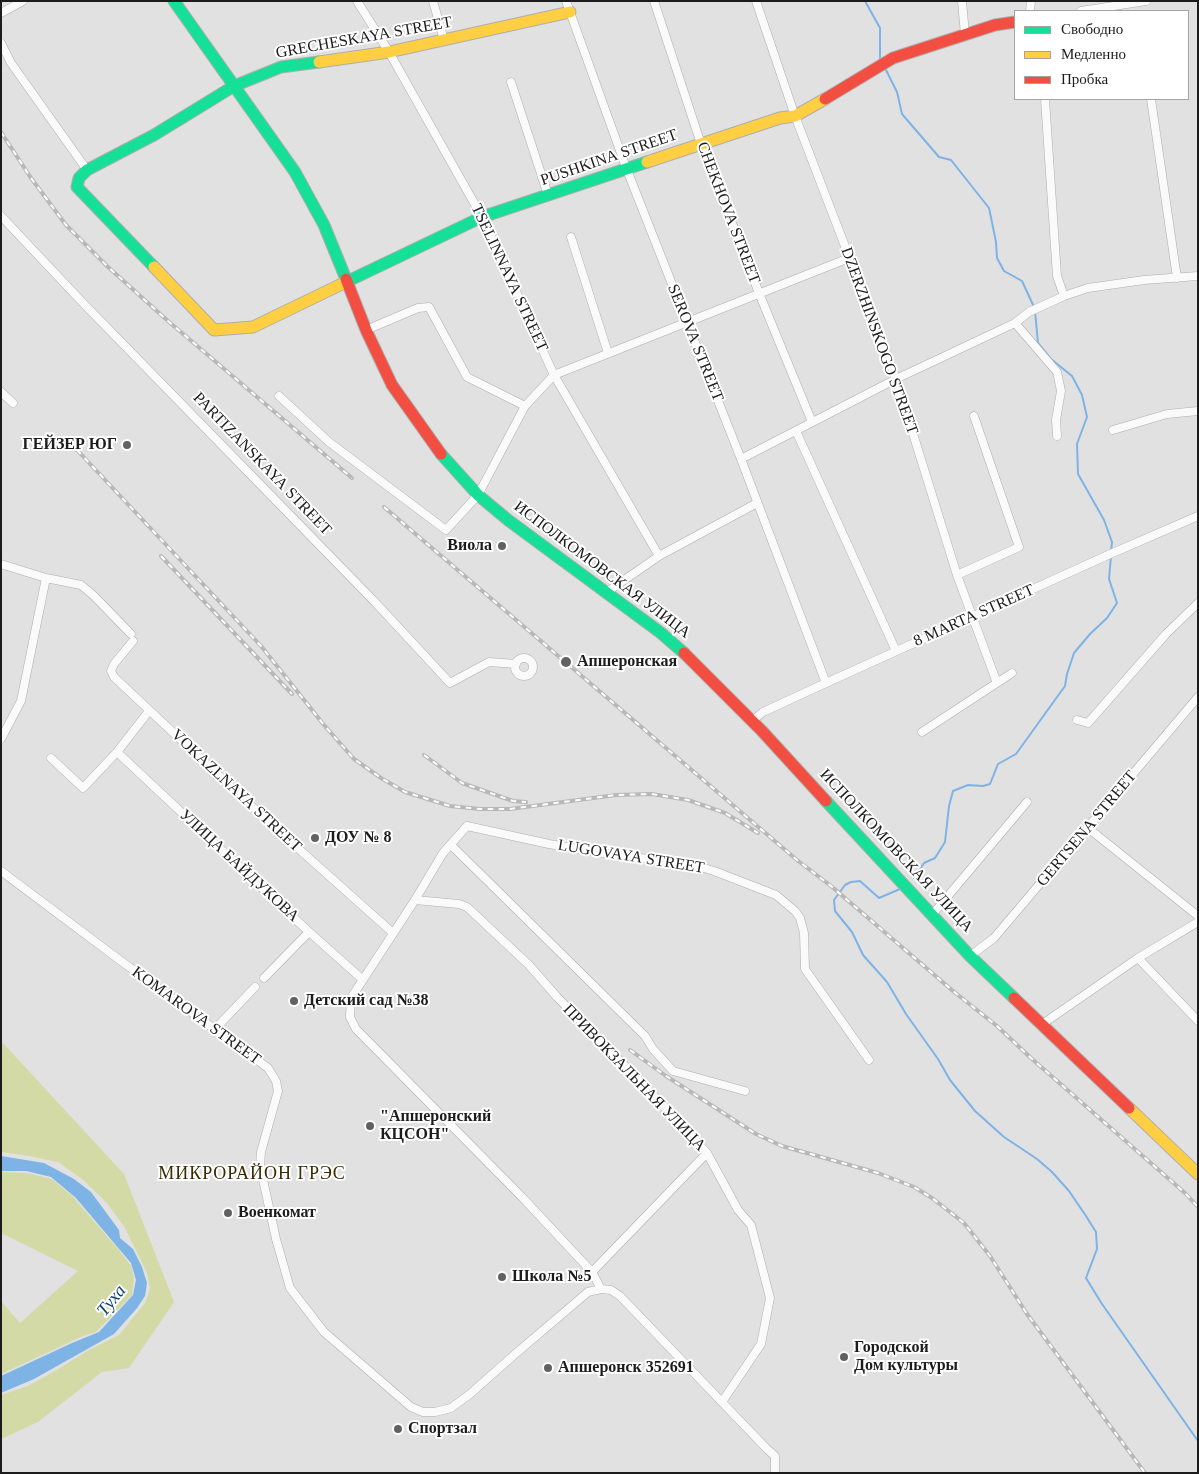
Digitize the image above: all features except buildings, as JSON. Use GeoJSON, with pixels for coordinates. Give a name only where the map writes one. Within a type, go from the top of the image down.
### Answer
{"type":"FeatureCollection","features":[{"type":"Feature","properties":{"kind":"street"},"geometry":{"type":"LineString","coordinates":[[1,13],[23,1]]}},
{"type":"Feature","properties":{"kind":"street","name":"ИСПОЛКОМОВСКАЯ УЛИЦА"},"geometry":{"type":"LineString","coordinates":[[174,1],[295,172],[324,225],[366,330],[392,385],[443,456],[478,495],[508,520],[661,633],[699,667],[752,721],[970,956],[1198,1174]]}},
{"type":"Feature","properties":{"kind":"street","name":"TSELINNAYA STREET"},"geometry":{"type":"LineString","coordinates":[[357,1],[389,52],[482,217],[554,375],[659,556]]}},
{"type":"Feature","properties":{"kind":"street"},"geometry":{"type":"LineString","coordinates":[[433,1],[444,40]]}},
{"type":"Feature","properties":{"kind":"street","name":"CHEKHOVA STREET"},"geometry":{"type":"LineString","coordinates":[[654,1],[701,144],[812,422]]}},
{"type":"Feature","properties":{"kind":"street","name":"DZERZHINSKOGO STREET"},"geometry":{"type":"LineString","coordinates":[[756,1],[795,116],[896,379],[957,575],[997,683]]}},
{"type":"Feature","properties":{"kind":"street"},"geometry":{"type":"LineString","coordinates":[[962,1],[965,35]]}},
{"type":"Feature","properties":{"kind":"street"},"geometry":{"type":"LineString","coordinates":[[1087,10],[1146,1]]}},
{"type":"Feature","properties":{"kind":"street"},"geometry":{"type":"LineString","coordinates":[[1137,2],[1138,10]]}},
{"type":"Feature","properties":{"kind":"street","name":"GRECHESKAYA STREET"},"geometry":{"type":"LineString","coordinates":[[86,170],[154,134],[234,86],[281,67],[389,52],[444,40],[568,7]]}},
{"type":"Feature","properties":{"kind":"street","name":"SEROVA STREET"},"geometry":{"type":"LineString","coordinates":[[568,7],[626,170],[741,459],[826,683]]}},
{"type":"Feature","properties":{"kind":"street","name":"PUSHKINA STREET"},"geometry":{"type":"LineString","coordinates":[[86,170],[79,178],[77,187],[214,330],[253,327],[482,217],[780,118],[795,116],[893,58],[995,25],[1014,22]]}},
{"type":"Feature","properties":{"kind":"street"},"geometry":{"type":"LineString","coordinates":[[1,42],[11,63],[86,170]]}},
{"type":"Feature","properties":{"kind":"street"},"geometry":{"type":"LineString","coordinates":[[511,82],[548,195]]}},
{"type":"Feature","properties":{"kind":"street"},"geometry":{"type":"LineString","coordinates":[[1045,100],[1057,276],[1064,296]]}},
{"type":"Feature","properties":{"kind":"street"},"geometry":{"type":"LineString","coordinates":[[1151,100],[1177,278]]}},
{"type":"Feature","properties":{"kind":"street","name":"PARTIZANSKAYA STREET"},"geometry":{"type":"LineString","coordinates":[[1,216],[84,304],[366,593],[450,683],[489,662],[516,664]]}},
{"type":"Feature","properties":{"kind":"street"},"geometry":{"type":"LineString","coordinates":[[571,237],[608,353]]}},
{"type":"Feature","properties":{"kind":"street"},"geometry":{"type":"LineString","coordinates":[[279,396],[329,442],[446,530],[478,495],[525,406],[554,375],[849,258]]}},
{"type":"Feature","properties":{"kind":"street"},"geometry":{"type":"LineString","coordinates":[[741,459],[896,379],[1015,323],[1029,312],[1064,296],[1097,287],[1144,280],[1198,276]]}},
{"type":"Feature","properties":{"kind":"street"},"geometry":{"type":"LineString","coordinates":[[366,330],[418,308],[429,308],[467,377],[525,406]]}},
{"type":"Feature","properties":{"kind":"street"},"geometry":{"type":"LineString","coordinates":[[1015,323],[1057,372],[1061,391],[1056,420],[1057,436]]}},
{"type":"Feature","properties":{"kind":"street"},"geometry":{"type":"LineString","coordinates":[[1,392],[13,403]]}},
{"type":"Feature","properties":{"kind":"street"},"geometry":{"type":"LineString","coordinates":[[1113,430],[1167,414],[1198,411]]}},
{"type":"Feature","properties":{"kind":"street"},"geometry":{"type":"LineString","coordinates":[[957,575],[1019,547],[974,416]]}},
{"type":"Feature","properties":{"kind":"street"},"geometry":{"type":"LineString","coordinates":[[796,431],[896,651]]}},
{"type":"Feature","properties":{"kind":"street"},"geometry":{"type":"LineString","coordinates":[[607,592],[659,556],[757,503]]}},
{"type":"Feature","properties":{"kind":"street","name":"8 MARTA STREET"},"geometry":{"type":"LineString","coordinates":[[752,721],[763,712],[826,683],[1111,553],[1198,516]]}},
{"type":"Feature","properties":{"kind":"street","name":"VOKAZLNAYA STREET"},"geometry":{"type":"LineString","coordinates":[[1,564],[46,578],[81,585],[94,595],[132,637],[114,664],[111,671],[114,677],[263,818],[393,933]]}},
{"type":"Feature","properties":{"kind":"street"},"geometry":{"type":"LineString","coordinates":[[1,739],[21,702],[46,578]]}},
{"type":"Feature","properties":{"kind":"street"},"geometry":{"type":"LineString","coordinates":[[1076,720],[1088,723],[1166,634],[1198,603]]}},
{"type":"Feature","properties":{"kind":"street"},"geometry":{"type":"LineString","coordinates":[[922,732],[1012,673]]}},
{"type":"Feature","properties":{"kind":"street","name":"GERTSENA STREET"},"geometry":{"type":"LineString","coordinates":[[970,956],[994,938],[1198,697]]}},
{"type":"Feature","properties":{"kind":"street"},"geometry":{"type":"LineString","coordinates":[[51,758],[83,788],[117,752],[149,711]]}},
{"type":"Feature","properties":{"kind":"street","name":"УЛИЦА БАЙДУКОВА"},"geometry":{"type":"LineString","coordinates":[[117,752],[309,932],[362,979]]}},
{"type":"Feature","properties":{"kind":"street"},"geometry":{"type":"LineString","coordinates":[[932,915],[1027,802]]}},
{"type":"Feature","properties":{"kind":"street","name":"LUGOVAYA STREET"},"geometry":{"type":"LineString","coordinates":[[451,845],[467,826],[550,844],[622,856],[687,863],[714,871],[776,895],[795,911],[800,918],[804,933],[805,970],[870,1060]]}},
{"type":"Feature","properties":{"kind":"street"},"geometry":{"type":"LineString","coordinates":[[1088,828],[1198,916]]}},
{"type":"Feature","properties":{"kind":"street"},"geometry":{"type":"LineString","coordinates":[[451,845],[443,853],[415,900],[351,998],[350,1016],[356,1029],[522,1197],[592,1272],[601,1289],[611,1290],[620,1296],[775,1456],[776,1473]]}},
{"type":"Feature","properties":{"kind":"street","name":"ПРИВОКЗАЛЬНАЯ УЛИЦА"},"geometry":{"type":"LineString","coordinates":[[451,845],[645,1036],[653,1049],[673,1071],[745,1091]]}},
{"type":"Feature","properties":{"kind":"street","name":"KOMAROVA STREET"},"geometry":{"type":"LineString","coordinates":[[1,871],[268,1068],[276,1081],[278,1090],[261,1152],[260,1166],[276,1239],[290,1288],[324,1332],[411,1407],[423,1412],[435,1412],[451,1408],[470,1394],[588,1292],[601,1289]]}},
{"type":"Feature","properties":{"kind":"street","name":"ПРИВОКЗАЛЬНАЯ УЛИЦА"},"geometry":{"type":"LineString","coordinates":[[415,900],[460,904],[467,907],[529,965],[557,997],[640,1080],[707,1153],[738,1210],[751,1225],[770,1298],[761,1344],[722,1402]]}},
{"type":"Feature","properties":{"kind":"street"},"geometry":{"type":"LineString","coordinates":[[1041,1025],[1138,958],[1198,922]]}},
{"type":"Feature","properties":{"kind":"street"},"geometry":{"type":"LineString","coordinates":[[264,978],[309,932]]}},
{"type":"Feature","properties":{"kind":"street"},"geometry":{"type":"LineString","coordinates":[[1138,958],[1198,1021]]}},
{"type":"Feature","properties":{"kind":"street"},"geometry":{"type":"LineString","coordinates":[[216,1030],[254,987]]}},
{"type":"Feature","properties":{"kind":"street"},"geometry":{"type":"LineString","coordinates":[[592,1272],[707,1153]]}},
{"type":"Feature","properties":{"kind":"green space"},"geometry":{"type":"Polygon","coordinates":[[[1,1041],[124,1174],[174,1302],[129,1368],[102,1372],[38,1422],[1,1439],[1,1395],[28,1386],[89,1350],[119,1335],[145,1303],[150,1289],[147,1273],[125,1228],[107,1203],[82,1179],[58,1162],[1,1152],[1,1041]]]}},
{"type":"Feature","properties":{"kind":"green space"},"geometry":{"type":"Polygon","coordinates":[[[1,1172],[27,1173],[52,1179],[72,1196],[119,1250],[131,1266],[134,1278],[132,1295],[96,1332],[83,1336],[1,1374],[1,1301],[20,1323],[78,1271],[1,1233],[1,1172]]]}},
{"type":"Feature","properties":{"kind":"water"},"geometry":{"type":"Polygon","coordinates":[[[1,1156],[44,1163],[74,1179],[91,1192],[119,1230],[120,1238],[133,1249],[147,1283],[145,1296],[114,1334],[34,1379],[1,1393],[1,1376],[99,1332],[133,1295],[136,1280],[131,1263],[76,1198],[51,1177],[26,1171],[1,1171],[1,1156]]]}},
{"type":"Feature","properties":{"kind":"waterway"},"geometry":{"type":"LineString","coordinates":[[865,1],[880,28],[880,60]]}},
{"type":"Feature","properties":{"kind":"waterway"},"geometry":{"type":"LineString","coordinates":[[885,68],[897,92],[902,114],[939,157],[951,160],[989,208],[996,242],[997,258],[1004,271],[1022,281],[1034,307]]}},
{"type":"Feature","properties":{"kind":"waterway"},"geometry":{"type":"LineString","coordinates":[[1035,311],[1038,343],[1051,359],[1072,376],[1082,395],[1087,417],[1077,444],[1078,474],[1104,520],[1112,542],[1111,552]]}},
{"type":"Feature","properties":{"kind":"waterway"},"geometry":{"type":"LineString","coordinates":[[914,878],[924,863],[935,858],[945,842],[949,806],[953,791],[968,785],[983,786],[990,784],[998,764],[1016,754],[1065,686],[1074,653],[1107,618],[1117,603],[1109,579],[1111,556]]}},
{"type":"Feature","properties":{"kind":"waterway"},"geometry":{"type":"LineString","coordinates":[[900,889],[879,898],[860,881],[851,882],[845,885],[834,900],[835,911],[852,932],[863,955],[887,982],[950,1080],[975,1111],[1004,1137],[1037,1159],[1069,1191],[1096,1232],[1097,1249],[1086,1278],[1102,1304],[1198,1441]]}},
{"type":"Feature","properties":{"kind":"railway"},"geometry":{"type":"LineString","coordinates":[[1,132],[31,178],[66,225],[107,266],[168,321],[352,478]]}},
{"type":"Feature","properties":{"kind":"railway"},"geometry":{"type":"LineString","coordinates":[[77,450],[261,646],[324,725],[354,759],[405,792],[450,806],[480,809],[510,809],[616,795],[652,794],[688,800],[725,813],[758,833]]}},
{"type":"Feature","properties":{"kind":"railway"},"geometry":{"type":"LineString","coordinates":[[384,507],[797,860],[831,886],[953,991],[997,1026],[1185,1193],[1198,1207]]}},
{"type":"Feature","properties":{"kind":"railway"},"geometry":{"type":"LineString","coordinates":[[161,556],[292,694]]}},
{"type":"Feature","properties":{"kind":"railway"},"geometry":{"type":"LineString","coordinates":[[424,755],[462,783],[513,801],[526,802]]}},
{"type":"Feature","properties":{"kind":"railway"},"geometry":{"type":"LineString","coordinates":[[630,1050],[666,1076],[756,1134],[782,1146],[878,1173],[914,1187],[932,1198],[964,1223],[990,1256],[1027,1314],[1145,1473]]}},
{"type":"Feature","properties":{"kind":"traffic: fast"},"geometry":{"type":"LineString","coordinates":[[174,1],[295,172],[324,225],[346,279]]}},
{"type":"Feature","properties":{"kind":"traffic: fast"},"geometry":{"type":"LineString","coordinates":[[154,267],[77,187],[79,178],[87,170],[154,135],[234,86],[281,67],[319,62]]}},
{"type":"Feature","properties":{"kind":"traffic: fast"},"geometry":{"type":"LineString","coordinates":[[346,282],[482,217],[647,162]]}},
{"type":"Feature","properties":{"kind":"traffic: fast"},"geometry":{"type":"LineString","coordinates":[[441,454],[478,495],[508,520],[661,633],[684,653]]}},
{"type":"Feature","properties":{"kind":"traffic: fast"},"geometry":{"type":"LineString","coordinates":[[826,801],[970,956],[1014,998]]}},
{"type":"Feature","properties":{"kind":"traffic: slow"},"geometry":{"type":"LineString","coordinates":[[319,62],[389,52],[570,12]]}},
{"type":"Feature","properties":{"kind":"traffic: slow"},"geometry":{"type":"LineString","coordinates":[[647,162],[780,118],[795,116],[825,99]]}},
{"type":"Feature","properties":{"kind":"traffic: slow"},"geometry":{"type":"LineString","coordinates":[[154,267],[214,330],[253,327],[346,282]]}},
{"type":"Feature","properties":{"kind":"traffic: slow"},"geometry":{"type":"LineString","coordinates":[[1129,1108],[1198,1174]]}},
{"type":"Feature","properties":{"kind":"traffic: jam"},"geometry":{"type":"LineString","coordinates":[[825,99],[893,58],[995,25],[1014,22]]}},
{"type":"Feature","properties":{"kind":"traffic: jam"},"geometry":{"type":"LineString","coordinates":[[346,279],[366,330],[392,385],[441,454]]}},
{"type":"Feature","properties":{"kind":"traffic: jam"},"geometry":{"type":"LineString","coordinates":[[684,653],[762,731],[826,801]]}},
{"type":"Feature","properties":{"kind":"traffic: jam"},"geometry":{"type":"LineString","coordinates":[[1014,998],[1129,1108]]}},
{"type":"Feature","properties":{"kind":"place","name":"ГЕЙЗЕР ЮГ"},"geometry":{"type":"Point","coordinates":[127,445]}},
{"type":"Feature","properties":{"kind":"place","name":"Виола"},"geometry":{"type":"Point","coordinates":[502,546]}},
{"type":"Feature","properties":{"kind":"place","name":"Апшеронская"},"geometry":{"type":"Point","coordinates":[566,662]}},
{"type":"Feature","properties":{"kind":"place","name":"ДОУ № 8"},"geometry":{"type":"Point","coordinates":[315,838]}},
{"type":"Feature","properties":{"kind":"place","name":"Детский сад №38"},"geometry":{"type":"Point","coordinates":[294,1001]}},
{"type":"Feature","properties":{"kind":"place","name":"\"Апшеронский КЦСОН\""},"geometry":{"type":"Point","coordinates":[370,1126]}},
{"type":"Feature","properties":{"kind":"place","name":"Военкомат"},"geometry":{"type":"Point","coordinates":[228,1213]}},
{"type":"Feature","properties":{"kind":"place","name":"Школа №5"},"geometry":{"type":"Point","coordinates":[502,1277]}},
{"type":"Feature","properties":{"kind":"place","name":"Городской Дом культуры"},"geometry":{"type":"Point","coordinates":[844,1357]}},
{"type":"Feature","properties":{"kind":"place","name":"Апшеронск 352691"},"geometry":{"type":"Point","coordinates":[548,1368]}},
{"type":"Feature","properties":{"kind":"place","name":"Спортзал"},"geometry":{"type":"Point","coordinates":[398,1429]}},
{"type":"Feature","properties":{"kind":"district","name":"МИКРОРАЙОН ГРЭС"},"geometry":{"type":"Point","coordinates":[252,1174]}},
{"type":"Feature","properties":{"kind":"water label","name":"Туха"},"geometry":{"type":"Point","coordinates":[112,1301]}}]}
